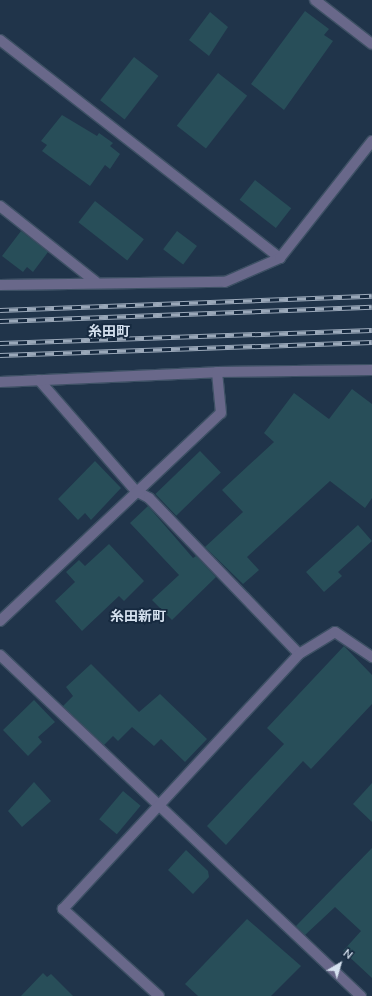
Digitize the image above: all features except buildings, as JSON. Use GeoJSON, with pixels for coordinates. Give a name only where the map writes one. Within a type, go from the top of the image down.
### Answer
{"type":"FeatureCollection","features":[{"type":"Feature","properties":{"kind":"street"},"geometry":{"type":"LineString","coordinates":[[315,0],[372,44]]}},
{"type":"Feature","properties":{"kind":"street"},"geometry":{"type":"LineString","coordinates":[[0,40],[280,258]]}},
{"type":"Feature","properties":{"kind":"street"},"geometry":{"type":"LineString","coordinates":[[0,285],[96,282],[225,282],[280,258],[372,141]]}},
{"type":"Feature","properties":{"kind":"street"},"geometry":{"type":"LineString","coordinates":[[0,206],[96,282]]}},
{"type":"Feature","properties":{"kind":"street"},"geometry":{"type":"LineString","coordinates":[[0,382],[217,372],[372,370]]}},
{"type":"Feature","properties":{"kind":"street"},"geometry":{"type":"LineString","coordinates":[[0,621],[221,413],[217,372]]}},
{"type":"Feature","properties":{"kind":"street"},"geometry":{"type":"LineString","coordinates":[[39,380],[136,492],[149,498],[299,654]]}},
{"type":"Feature","properties":{"kind":"street"},"geometry":{"type":"LineString","coordinates":[[159,996],[63,909],[160,806],[299,654],[335,632],[372,657]]}},
{"type":"Feature","properties":{"kind":"street"},"geometry":{"type":"LineString","coordinates":[[0,655],[361,996]]}},
{"type":"Feature","properties":{"kind":"railway"},"geometry":{"type":"LineString","coordinates":[[0,310],[372,296]]}},
{"type":"Feature","properties":{"kind":"railway"},"geometry":{"type":"LineString","coordinates":[[0,321],[372,307]]}},
{"type":"Feature","properties":{"kind":"railway"},"geometry":{"type":"LineString","coordinates":[[0,343],[372,330]]}},
{"type":"Feature","properties":{"kind":"railway"},"geometry":{"type":"LineString","coordinates":[[0,355],[372,342]]}},
{"type":"Feature","properties":{"kind":"district","name":"糸田町"},"geometry":{"type":"Point","coordinates":[109,332]}},
{"type":"Feature","properties":{"kind":"district","name":"糸田新町"},"geometry":{"type":"Point","coordinates":[138,617]}}]}
